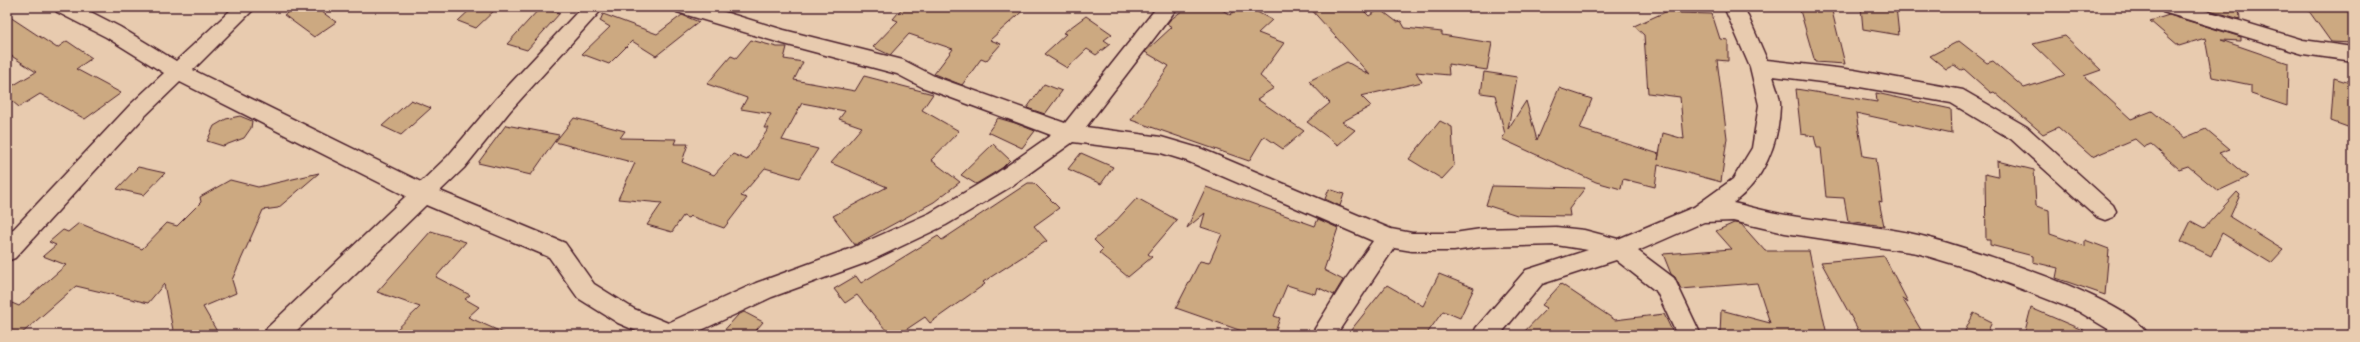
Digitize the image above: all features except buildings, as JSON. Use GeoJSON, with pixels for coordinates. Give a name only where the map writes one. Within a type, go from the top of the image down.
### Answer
{"type":"FeatureCollection","features":[{"type":"Feature","properties":{"kind":"street"},"geometry":{"type":"LineString","coordinates":[[64,7],[113,32],[180,73],[424,194],[557,250],[586,291],[626,316],[666,334],[764,290],[860,254],[938,219],[1002,182],[1069,133],[1168,7]]}},
{"type":"Feature","properties":{"kind":"street"},"geometry":{"type":"LineString","coordinates":[[7,251],[138,110],[180,73],[246,7]]}},
{"type":"Feature","properties":{"kind":"street"},"geometry":{"type":"LineString","coordinates":[[276,335],[456,162],[503,105],[594,7]]}},
{"type":"Feature","properties":{"kind":"street"},"geometry":{"type":"LineString","coordinates":[[684,7],[784,37],[903,68],[929,82],[1069,133],[1161,145],[1194,155],[1388,238],[1412,242],[1454,242],[1482,238],[1556,236],[1584,239],[1619,249],[1666,285],[1689,335]]}},
{"type":"Feature","properties":{"kind":"street"},"geometry":{"type":"LineString","coordinates":[[1485,335],[1487,330],[1534,277],[1619,249],[1702,213],[1741,185],[1763,150],[1770,105],[1760,67],[1734,7]]}},
{"type":"Feature","properties":{"kind":"street"},"geometry":{"type":"LineString","coordinates":[[2170,7],[2303,46],[2353,54]]}},
{"type":"Feature","properties":{"kind":"street"},"geometry":{"type":"LineString","coordinates":[[1760,67],[1854,78],[1956,96],[1988,112],[2019,133],[2105,211]]}},
{"type":"Feature","properties":{"kind":"street"},"geometry":{"type":"LineString","coordinates":[[1702,213],[1733,212],[1784,224],[1917,244],[1974,260],[2086,304],[2125,326],[2136,335]]}},
{"type":"Feature","properties":{"kind":"street"},"geometry":{"type":"LineString","coordinates":[[1323,335],[1353,287],[1388,238]]}}]}
